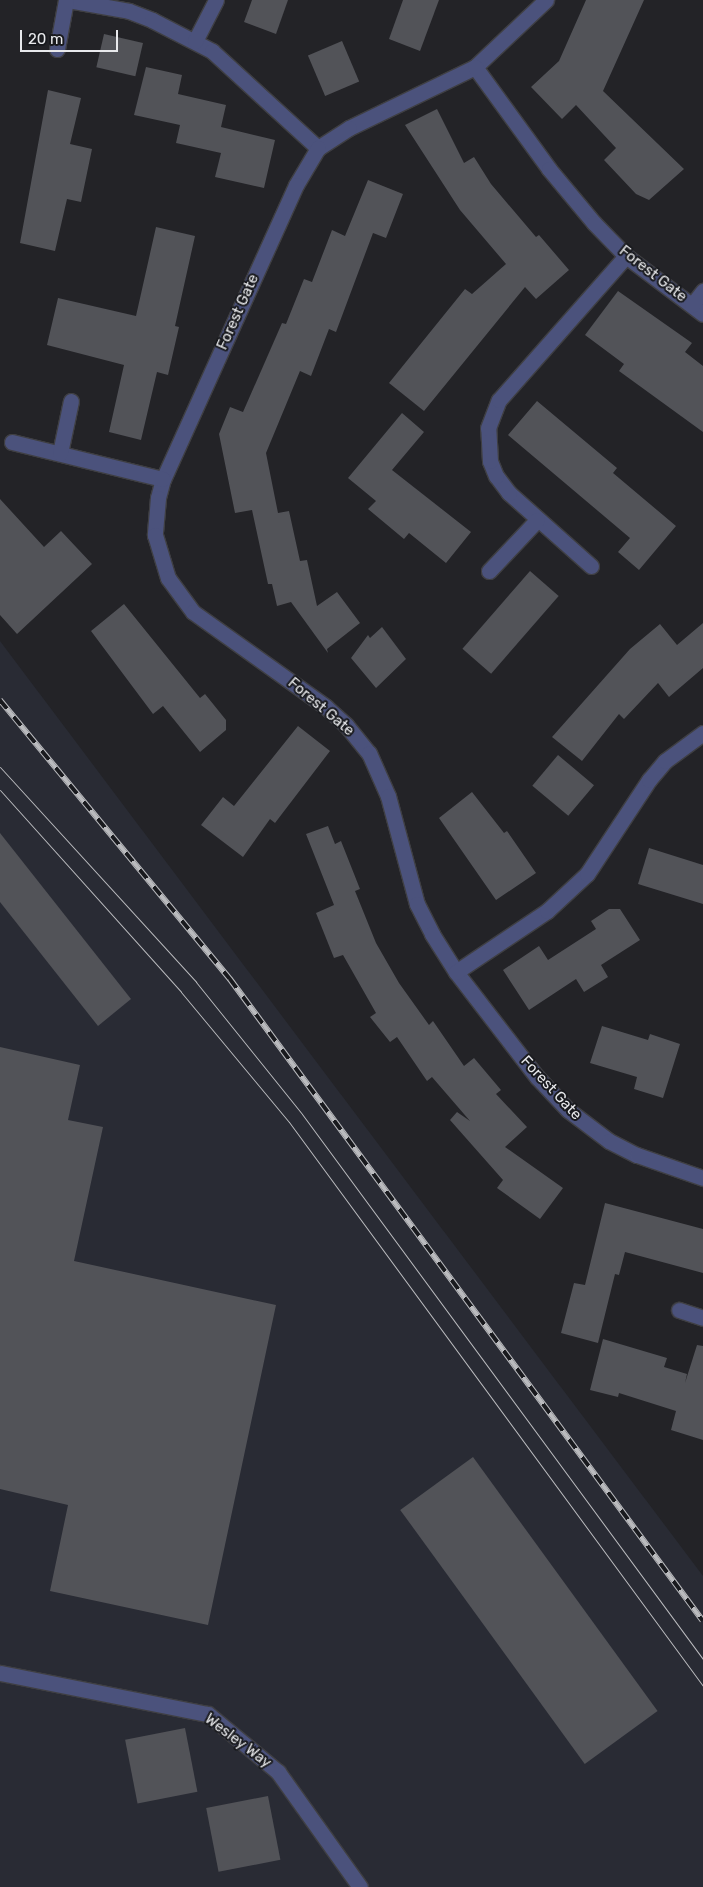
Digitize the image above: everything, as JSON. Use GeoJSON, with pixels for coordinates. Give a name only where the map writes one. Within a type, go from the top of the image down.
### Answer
{"type":"FeatureCollection","features":[{"type":"Feature","properties":{"kind":"street"},"geometry":{"type":"LineString","coordinates":[[57,49],[67,0],[129,11],[195,41],[232,66],[318,148]]}},
{"type":"Feature","properties":{"kind":"street"},"geometry":{"type":"LineString","coordinates":[[195,41],[216,0]]}},
{"type":"Feature","properties":{"kind":"street","name":"Forest Gate"},"geometry":{"type":"LineString","coordinates":[[546,0],[475,67],[349,128],[318,148],[296,185],[163,479],[158,498],[155,535],[159,557],[175,590],[193,612],[326,707],[358,739],[380,773],[417,904],[456,972],[538,1077],[586,1125],[637,1155],[703,1178]]}},
{"type":"Feature","properties":{"kind":"street","name":"Forest Gate"},"geometry":{"type":"LineString","coordinates":[[475,67],[550,169],[626,256],[697,310]]}},
{"type":"Feature","properties":{"kind":"street"},"geometry":{"type":"LineString","coordinates":[[592,566],[537,520],[496,476],[487,442],[491,414],[499,400],[626,256]]}},
{"type":"Feature","properties":{"kind":"street"},"geometry":{"type":"LineString","coordinates":[[697,310],[703,291]]}},
{"type":"Feature","properties":{"kind":"street"},"geometry":{"type":"LineString","coordinates":[[60,452],[71,401]]}},
{"type":"Feature","properties":{"kind":"street"},"geometry":{"type":"LineString","coordinates":[[12,442],[60,452],[163,479]]}},
{"type":"Feature","properties":{"kind":"street"},"geometry":{"type":"LineString","coordinates":[[489,571],[537,520]]}},
{"type":"Feature","properties":{"kind":"street"},"geometry":{"type":"LineString","coordinates":[[456,972],[547,911],[587,874],[649,780],[665,762],[698,736],[703,751]]}},
{"type":"Feature","properties":{"kind":"street"},"geometry":{"type":"LineString","coordinates":[[679,1310],[703,1318]]}},
{"type":"Feature","properties":{"kind":"street","name":"Wesley Way"},"geometry":{"type":"LineString","coordinates":[[1,1678],[208,1714],[278,1772],[360,1887]]}},
{"type":"Feature","properties":{"kind":"shaded area"},"geometry":{"type":"Polygon","coordinates":[[[0,641],[703,1576],[703,1887],[0,1887],[0,641]]]}},
{"type":"Feature","properties":{"kind":"building"},"geometry":{"type":"Polygon","coordinates":[[[252,0],[288,0],[276,34],[244,22],[252,0]]]}},
{"type":"Feature","properties":{"kind":"building"},"geometry":{"type":"Polygon","coordinates":[[[403,0],[439,0],[420,51],[389,39],[403,0]]]}},
{"type":"Feature","properties":{"kind":"building"},"geometry":{"type":"Polygon","coordinates":[[[586,0],[644,0],[603,91],[684,169],[649,200],[636,194],[604,160],[616,148],[576,105],[562,119],[531,87],[559,61],[586,0]]]}},
{"type":"Feature","properties":{"kind":"building"},"geometry":{"type":"Polygon","coordinates":[[[104,34],[143,43],[135,76],[96,67],[104,34]]]}},
{"type":"Feature","properties":{"kind":"building"},"geometry":{"type":"Polygon","coordinates":[[[342,41],[359,82],[325,96],[308,55],[342,41]]]}},
{"type":"Feature","properties":{"kind":"building"},"geometry":{"type":"Polygon","coordinates":[[[146,67],[182,75],[178,94],[226,105],[221,127],[275,140],[264,188],[215,177],[221,153],[176,143],[180,125],[134,115],[146,67]]]}},
{"type":"Feature","properties":{"kind":"building"},"geometry":{"type":"Polygon","coordinates":[[[48,90],[81,98],[70,144],[92,149],[81,202],[67,199],[55,251],[20,243],[48,90]]]}},
{"type":"Feature","properties":{"kind":"building"},"geometry":{"type":"Polygon","coordinates":[[[437,109],[464,163],[474,157],[491,184],[536,237],[539,235],[569,270],[536,299],[525,287],[424,411],[389,383],[465,289],[472,294],[506,264],[460,210],[405,125],[437,109]]]}},
{"type":"Feature","properties":{"kind":"building"},"geometry":{"type":"Polygon","coordinates":[[[368,180],[403,194],[386,238],[373,233],[336,332],[329,329],[311,376],[300,371],[266,453],[278,513],[289,511],[300,561],[307,560],[317,606],[337,592],[360,623],[327,649],[328,653],[291,602],[277,606],[272,584],[268,584],[252,510],[235,513],[219,434],[230,407],[243,412],[282,323],[286,324],[304,279],[312,282],[332,230],[345,236],[368,180]]]}},
{"type":"Feature","properties":{"kind":"building"},"geometry":{"type":"Polygon","coordinates":[[[156,227],[195,236],[175,326],[179,327],[168,375],[157,372],[141,440],[109,432],[124,365],[47,345],[58,298],[136,316],[156,227]]]}},
{"type":"Feature","properties":{"kind":"building"},"geometry":{"type":"Polygon","coordinates":[[[618,291],[692,343],[685,352],[703,366],[703,432],[619,371],[624,364],[585,335],[618,291]]]}},
{"type":"Feature","properties":{"kind":"building"},"geometry":{"type":"Polygon","coordinates":[[[537,401],[617,468],[613,473],[676,526],[639,570],[618,552],[630,538],[508,435],[537,401]]]}},
{"type":"Feature","properties":{"kind":"building"},"geometry":{"type":"Polygon","coordinates":[[[402,413],[424,432],[392,470],[471,532],[446,563],[409,533],[404,539],[368,509],[376,501],[348,478],[402,413]]]}},
{"type":"Feature","properties":{"kind":"building"},"geometry":{"type":"Polygon","coordinates":[[[0,499],[44,547],[61,531],[92,564],[17,634],[0,615],[0,499]]]}},
{"type":"Feature","properties":{"kind":"building"},"geometry":{"type":"Polygon","coordinates":[[[530,571],[559,596],[491,674],[462,649],[530,571]]]}},
{"type":"Feature","properties":{"kind":"building"},"geometry":{"type":"Polygon","coordinates":[[[124,604],[200,698],[205,694],[226,720],[226,730],[200,752],[163,706],[153,714],[91,631],[124,604]]]}},
{"type":"Feature","properties":{"kind":"building"},"geometry":{"type":"Polygon","coordinates":[[[703,623],[703,668],[669,697],[658,683],[624,719],[619,714],[582,761],[552,737],[630,649],[660,624],[677,645],[703,623]]]}},
{"type":"Feature","properties":{"kind":"building"},"geometry":{"type":"Polygon","coordinates":[[[382,627],[406,659],[376,688],[351,658],[368,635],[370,638],[382,627]]]}},
{"type":"Feature","properties":{"kind":"building"},"geometry":{"type":"Polygon","coordinates":[[[298,726],[330,751],[275,823],[270,819],[243,857],[201,825],[223,797],[234,806],[298,726]]]}},
{"type":"Feature","properties":{"kind":"building"},"geometry":{"type":"Polygon","coordinates":[[[558,755],[594,785],[568,816],[532,786],[558,755]]]}},
{"type":"Feature","properties":{"kind":"building"},"geometry":{"type":"Polygon","coordinates":[[[472,792],[504,833],[507,831],[536,873],[496,900],[439,818],[472,792]]]}},
{"type":"Feature","properties":{"kind":"building"},"geometry":{"type":"Polygon","coordinates":[[[328,826],[335,844],[341,841],[360,889],[355,891],[376,943],[399,983],[429,1025],[433,1021],[464,1066],[474,1058],[501,1090],[496,1094],[527,1127],[505,1147],[563,1188],[540,1219],[497,1188],[503,1180],[450,1120],[457,1112],[470,1121],[432,1077],[427,1081],[397,1037],[390,1042],[370,1017],[376,1013],[343,955],[334,958],[316,913],[334,905],[306,834],[328,826]]]}},
{"type":"Feature","properties":{"kind":"building"},"geometry":{"type":"Polygon","coordinates":[[[0,833],[131,999],[98,1026],[0,902],[0,833]]]}},
{"type":"Feature","properties":{"kind":"building"},"geometry":{"type":"Polygon","coordinates":[[[649,848],[703,865],[703,904],[638,884],[649,848]]]}},
{"type":"Feature","properties":{"kind":"building"},"geometry":{"type":"Polygon","coordinates":[[[609,909],[620,909],[640,940],[601,965],[608,977],[584,992],[576,979],[529,1010],[503,970],[539,946],[548,960],[596,929],[591,921],[609,909]]]}},
{"type":"Feature","properties":{"kind":"building"},"geometry":{"type":"Polygon","coordinates":[[[602,1026],[648,1040],[650,1034],[680,1044],[663,1098],[634,1089],[637,1077],[590,1063],[602,1026]]]}},
{"type":"Feature","properties":{"kind":"building"},"geometry":{"type":"Polygon","coordinates":[[[0,1047],[80,1065],[68,1120],[103,1127],[74,1261],[276,1305],[208,1625],[50,1591],[68,1505],[0,1489],[0,1047]]]}},
{"type":"Feature","properties":{"kind":"building"},"geometry":{"type":"Polygon","coordinates":[[[605,1203],[703,1229],[703,1273],[625,1252],[619,1275],[615,1274],[598,1343],[561,1333],[574,1283],[585,1285],[605,1203]]]}},
{"type":"Feature","properties":{"kind":"building"},"geometry":{"type":"Polygon","coordinates":[[[603,1339],[667,1358],[664,1367],[687,1374],[685,1383],[697,1345],[703,1346],[703,1440],[671,1430],[676,1411],[619,1393],[618,1397],[590,1390],[603,1339]]]}},
{"type":"Feature","properties":{"kind":"building"},"geometry":{"type":"Polygon","coordinates":[[[473,1457],[658,1711],[585,1764],[400,1510],[473,1457]]]}},
{"type":"Feature","properties":{"kind":"building"},"geometry":{"type":"Polygon","coordinates":[[[185,1728],[197,1792],[138,1803],[125,1740],[185,1728]]]}},
{"type":"Feature","properties":{"kind":"building"},"geometry":{"type":"Polygon","coordinates":[[[268,1796],[280,1860],[219,1872],[206,1808],[268,1796]]]}},
{"type":"Feature","properties":{"kind":"tram line"},"geometry":{"type":"LineString","coordinates":[[0,767],[196,982],[302,1114],[703,1659]]}},
{"type":"Feature","properties":{"kind":"tram line"},"geometry":{"type":"LineString","coordinates":[[0,790],[181,992],[289,1122],[703,1686]]}},
{"type":"Feature","properties":{"kind":"railway"},"geometry":{"type":"LineString","coordinates":[[0,700],[230,979],[703,1621]]}}]}
